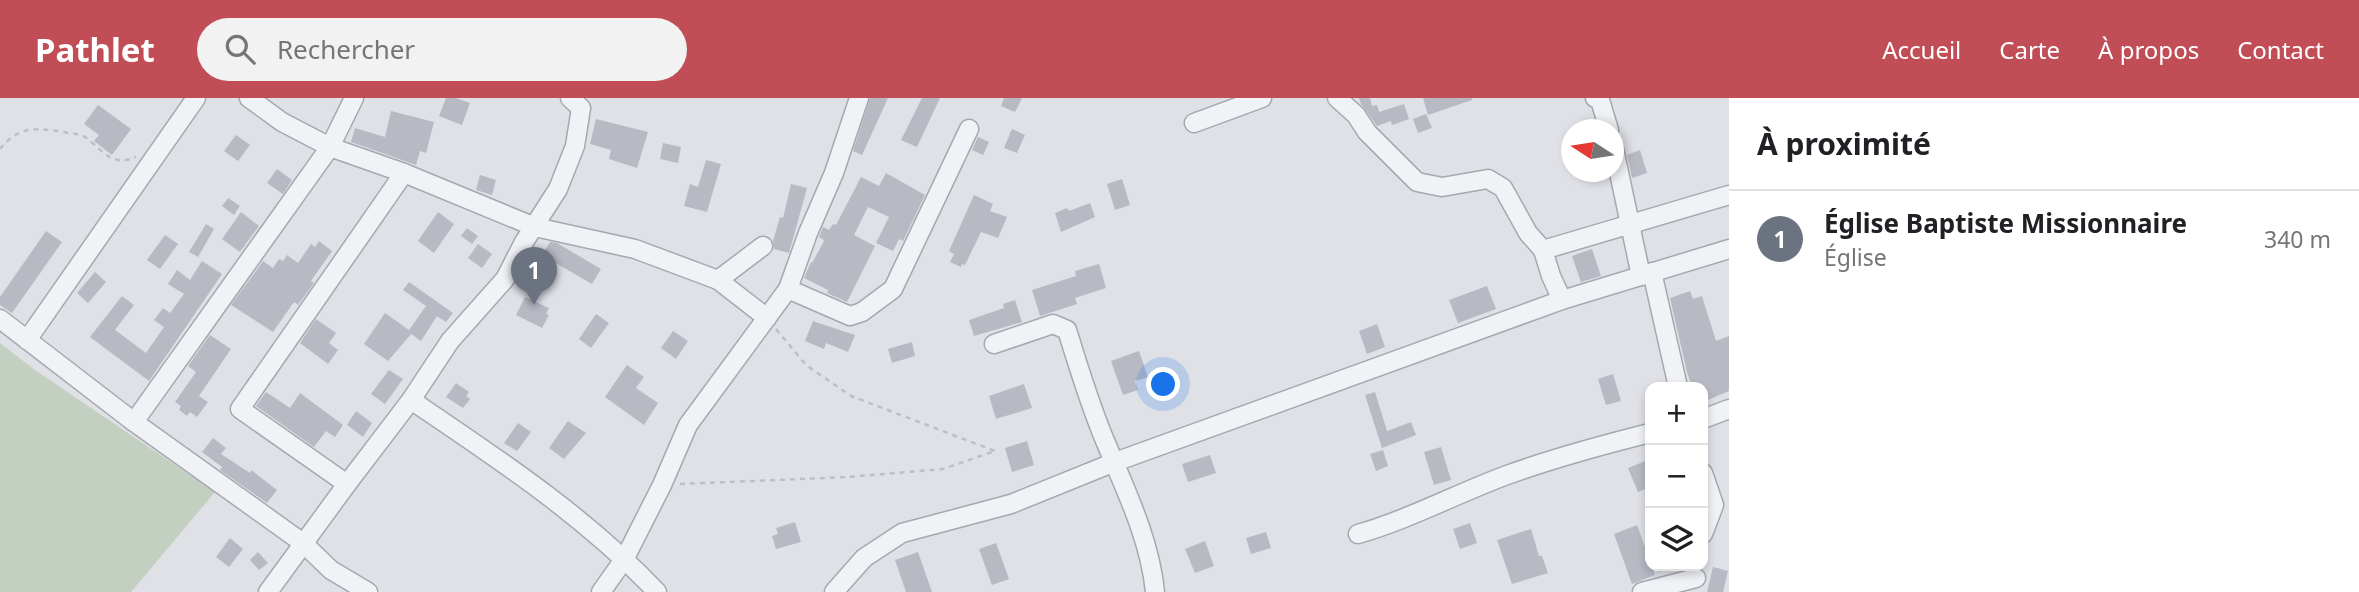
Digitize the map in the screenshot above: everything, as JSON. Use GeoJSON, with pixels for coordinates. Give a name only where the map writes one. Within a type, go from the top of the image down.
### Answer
{"type":"FeatureCollection","features":[{"type":"Feature","properties":{"kind":"street"},"geometry":{"type":"LineString","coordinates":[[27,340],[196,98]]}},
{"type":"Feature","properties":{"kind":"street"},"geometry":{"type":"LineString","coordinates":[[249,98],[282,122],[330,147],[404,173],[536,226],[635,249],[718,280],[767,318]]}},
{"type":"Feature","properties":{"kind":"street"},"geometry":{"type":"LineString","coordinates":[[134,422],[330,147],[355,98]]}},
{"type":"Feature","properties":{"kind":"street"},"geometry":{"type":"LineString","coordinates":[[601,592],[625,558],[662,485],[688,425],[788,289],[834,173],[859,98]]}},
{"type":"Feature","properties":{"kind":"street"},"geometry":{"type":"LineString","coordinates":[[1194,123],[1262,98]]}},
{"type":"Feature","properties":{"kind":"street"},"geometry":{"type":"LineString","coordinates":[[1337,98],[1417,182],[1442,187],[1488,179],[1503,188],[1528,233],[1543,250],[1562,300]]}},
{"type":"Feature","properties":{"kind":"street"},"geometry":{"type":"LineString","coordinates":[[1595,98],[1600,100],[1606,119]]}},
{"type":"Feature","properties":{"kind":"street"},"geometry":{"type":"LineString","coordinates":[[268,592],[411,400],[450,341],[505,279],[567,169],[575,146],[578,101]]}},
{"type":"Feature","properties":{"kind":"street"},"geometry":{"type":"LineString","coordinates":[[788,289],[850,316],[862,312],[893,289],[969,129]]}},
{"type":"Feature","properties":{"kind":"street"},"geometry":{"type":"LineString","coordinates":[[347,484],[240,409],[404,173]]}},
{"type":"Feature","properties":{"kind":"street"},"geometry":{"type":"LineString","coordinates":[[1621,182],[1630,225],[1677,382]]}},
{"type":"Feature","properties":{"kind":"street"},"geometry":{"type":"LineString","coordinates":[[1543,250],[1729,195]]}},
{"type":"Feature","properties":{"kind":"street"},"geometry":{"type":"LineString","coordinates":[[718,280],[763,246]]}},
{"type":"Feature","properties":{"kind":"street"},"geometry":{"type":"LineString","coordinates":[[834,592],[864,558],[902,533],[1011,504],[1115,462],[1562,300],[1729,249]]}},
{"type":"Feature","properties":{"kind":"street"},"geometry":{"type":"LineString","coordinates":[[0,319],[134,422],[303,543],[331,570],[368,592]]}},
{"type":"Feature","properties":{"kind":"street"},"geometry":{"type":"LineString","coordinates":[[994,344],[1054,324],[1067,330],[1097,420],[1143,536],[1153,571],[1155,592]]}},
{"type":"Feature","properties":{"kind":"street"},"geometry":{"type":"LineString","coordinates":[[411,400],[523,476],[625,558],[657,592]]}},
{"type":"Feature","properties":{"kind":"street"},"geometry":{"type":"LineString","coordinates":[[1708,417],[1729,409]]}},
{"type":"Feature","properties":{"kind":"street"},"geometry":{"type":"LineString","coordinates":[[1358,534],[1388,525],[1549,460],[1645,434]]}},
{"type":"Feature","properties":{"kind":"street"},"geometry":{"type":"LineString","coordinates":[[1708,482],[1721,506],[1708,526]]}},
{"type":"Feature","properties":{"kind":"street"},"geometry":{"type":"LineString","coordinates":[[1642,592],[1694,579]]}},
{"type":"Feature","properties":{"kind":"path"},"geometry":{"type":"LineString","coordinates":[[0,149],[9,138],[36,128],[82,135],[108,158],[131,160],[142,155]]}},
{"type":"Feature","properties":{"kind":"path"},"geometry":{"type":"LineString","coordinates":[[662,485],[943,470],[995,451],[852,397],[807,365],[767,318]]}},
{"type":"Feature","properties":{"kind":"green space"},"geometry":{"type":"Polygon","coordinates":[[[0,343],[35,370],[215,492],[131,592],[0,592],[0,343]]]}},
{"type":"Feature","properties":{"kind":"building"},"geometry":{"type":"Polygon","coordinates":[[[446,98],[470,103],[462,125],[439,116],[446,98]]]}},
{"type":"Feature","properties":{"kind":"building"},"geometry":{"type":"Polygon","coordinates":[[[870,98],[888,98],[862,155],[853,151],[870,98]]]}},
{"type":"Feature","properties":{"kind":"building"},"geometry":{"type":"Polygon","coordinates":[[[922,98],[940,98],[917,147],[901,140],[922,98]]]}},
{"type":"Feature","properties":{"kind":"building"},"geometry":{"type":"Polygon","coordinates":[[[1004,98],[1022,98],[1015,112],[1001,106],[1004,98]]]}},
{"type":"Feature","properties":{"kind":"building"},"geometry":{"type":"Polygon","coordinates":[[[1359,98],[1370,98],[1372,106],[1377,105],[1379,112],[1404,104],[1409,119],[1392,125],[1391,121],[1377,126],[1359,98]]]}},
{"type":"Feature","properties":{"kind":"building"},"geometry":{"type":"Polygon","coordinates":[[[1423,98],[1472,98],[1472,100],[1428,115],[1423,98]]]}},
{"type":"Feature","properties":{"kind":"building"},"geometry":{"type":"Polygon","coordinates":[[[98,105],[131,129],[112,155],[94,141],[99,135],[84,124],[98,105]]]}},
{"type":"Feature","properties":{"kind":"building"},"geometry":{"type":"Polygon","coordinates":[[[391,111],[434,122],[426,153],[420,151],[416,165],[351,142],[355,128],[385,137],[391,111]]]}},
{"type":"Feature","properties":{"kind":"building"},"geometry":{"type":"Polygon","coordinates":[[[1426,114],[1432,128],[1418,133],[1413,119],[1426,114]]]}},
{"type":"Feature","properties":{"kind":"building"},"geometry":{"type":"Polygon","coordinates":[[[596,119],[648,132],[637,168],[609,159],[611,150],[590,144],[596,119]]]}},
{"type":"Feature","properties":{"kind":"building"},"geometry":{"type":"Polygon","coordinates":[[[1012,129],[1025,135],[1017,153],[1004,148],[1012,129]]]}},
{"type":"Feature","properties":{"kind":"building"},"geometry":{"type":"Polygon","coordinates":[[[236,135],[250,145],[238,161],[224,151],[236,135]]]}},
{"type":"Feature","properties":{"kind":"building"},"geometry":{"type":"Polygon","coordinates":[[[978,137],[989,142],[983,155],[972,150],[978,137]]]}},
{"type":"Feature","properties":{"kind":"building"},"geometry":{"type":"Polygon","coordinates":[[[663,143],[681,147],[678,163],[660,159],[663,143]]]}},
{"type":"Feature","properties":{"kind":"building"},"geometry":{"type":"Polygon","coordinates":[[[1640,150],[1647,173],[1632,178],[1627,155],[1640,150]]]}},
{"type":"Feature","properties":{"kind":"building"},"geometry":{"type":"Polygon","coordinates":[[[706,160],[721,164],[707,212],[684,206],[690,184],[698,187],[706,160]]]}},
{"type":"Feature","properties":{"kind":"building"},"geometry":{"type":"Polygon","coordinates":[[[277,169],[292,180],[283,194],[267,183],[277,169]]]}},
{"type":"Feature","properties":{"kind":"building"},"geometry":{"type":"Polygon","coordinates":[[[886,173],[925,195],[903,241],[899,239],[893,251],[876,243],[889,217],[868,207],[854,235],[875,246],[847,302],[804,278],[823,243],[824,240],[819,237],[823,227],[829,230],[833,224],[836,225],[861,177],[879,186],[886,173]]]}},
{"type":"Feature","properties":{"kind":"building"},"geometry":{"type":"Polygon","coordinates":[[[480,175],[496,180],[492,195],[476,190],[480,175]]]}},
{"type":"Feature","properties":{"kind":"building"},"geometry":{"type":"Polygon","coordinates":[[[1122,179],[1130,205],[1115,210],[1107,184],[1122,179]]]}},
{"type":"Feature","properties":{"kind":"building"},"geometry":{"type":"Polygon","coordinates":[[[791,184],[807,188],[789,253],[774,249],[773,241],[780,217],[783,218],[791,184]]]}},
{"type":"Feature","properties":{"kind":"building"},"geometry":{"type":"Polygon","coordinates":[[[974,195],[993,204],[990,211],[1007,217],[998,238],[981,232],[965,265],[962,264],[961,267],[950,262],[954,254],[949,251],[974,195]]]}},
{"type":"Feature","properties":{"kind":"building"},"geometry":{"type":"Polygon","coordinates":[[[228,198],[240,206],[234,215],[222,206],[228,198]]]}},
{"type":"Feature","properties":{"kind":"building"},"geometry":{"type":"Polygon","coordinates":[[[1090,203],[1095,217],[1061,232],[1055,213],[1090,203]]]}},
{"type":"Feature","properties":{"kind":"building"},"geometry":{"type":"Polygon","coordinates":[[[241,212],[259,226],[240,252],[222,239],[241,212]]]}},
{"type":"Feature","properties":{"kind":"building"},"geometry":{"type":"Polygon","coordinates":[[[438,212],[454,224],[434,253],[418,241],[438,212]]]}},
{"type":"Feature","properties":{"kind":"building"},"geometry":{"type":"Polygon","coordinates":[[[206,224],[214,229],[198,257],[189,252],[206,224]]]}},
{"type":"Feature","properties":{"kind":"building"},"geometry":{"type":"Polygon","coordinates":[[[467,228],[478,236],[472,244],[461,236],[467,228]]]}},
{"type":"Feature","properties":{"kind":"building"},"geometry":{"type":"Polygon","coordinates":[[[46,231],[62,242],[12,313],[0,305],[0,297],[46,231]]]}},
{"type":"Feature","properties":{"kind":"building"},"geometry":{"type":"Polygon","coordinates":[[[165,235],[178,244],[160,269],[147,260],[165,235]]]}},
{"type":"Feature","properties":{"kind":"building"},"geometry":{"type":"Polygon","coordinates":[[[319,241],[332,251],[298,305],[294,302],[273,332],[231,305],[263,261],[273,268],[279,259],[283,261],[287,255],[298,263],[311,244],[315,247],[319,241]]]}},
{"type":"Feature","properties":{"kind":"building"},"geometry":{"type":"Polygon","coordinates":[[[550,242],[557,243],[601,269],[592,284],[542,255],[550,242]]]}},
{"type":"Feature","properties":{"kind":"building"},"geometry":{"type":"Polygon","coordinates":[[[478,244],[492,254],[482,268],[468,258],[478,244]]]}},
{"type":"Feature","properties":{"kind":"building"},"geometry":{"type":"Polygon","coordinates":[[[1592,249],[1601,276],[1581,282],[1572,256],[1592,249]]]}},
{"type":"Feature","properties":{"kind":"building"},"geometry":{"type":"Polygon","coordinates":[[[202,261],[222,274],[149,381],[90,337],[122,296],[134,305],[115,330],[146,353],[164,327],[154,320],[163,308],[170,313],[184,294],[168,284],[177,270],[190,280],[202,261]]]}},
{"type":"Feature","properties":{"kind":"building"},"geometry":{"type":"Polygon","coordinates":[[[1099,264],[1106,288],[1075,298],[1077,304],[1040,316],[1032,290],[1076,276],[1075,271],[1099,264]]]}},
{"type":"Feature","properties":{"kind":"building"},"geometry":{"type":"Polygon","coordinates":[[[95,272],[106,282],[88,303],[77,293],[95,272]]]}},
{"type":"Feature","properties":{"kind":"building"},"geometry":{"type":"Polygon","coordinates":[[[409,282],[453,313],[446,322],[437,316],[421,341],[411,334],[388,361],[364,344],[385,313],[409,330],[426,306],[403,290],[409,282]]]}},
{"type":"Feature","properties":{"kind":"building"},"geometry":{"type":"Polygon","coordinates":[[[1487,286],[1496,309],[1458,323],[1449,300],[1487,286]]]}},
{"type":"Feature","properties":{"kind":"building"},"geometry":{"type":"Polygon","coordinates":[[[1690,291],[1693,299],[1702,296],[1716,341],[1729,336],[1729,391],[1708,400],[1708,382],[1690,382],[1670,298],[1690,291]]]}},
{"type":"Feature","properties":{"kind":"building"},"geometry":{"type":"Polygon","coordinates":[[[525,297],[549,308],[546,314],[549,315],[542,328],[516,315],[525,297]]]}},
{"type":"Feature","properties":{"kind":"building"},"geometry":{"type":"Polygon","coordinates":[[[1015,300],[1022,322],[974,336],[969,320],[1004,308],[1003,304],[1015,300]]]}},
{"type":"Feature","properties":{"kind":"building"},"geometry":{"type":"Polygon","coordinates":[[[596,314],[609,323],[591,348],[579,339],[596,314]]]}},
{"type":"Feature","properties":{"kind":"building"},"geometry":{"type":"Polygon","coordinates":[[[316,319],[336,333],[329,343],[338,350],[328,364],[300,343],[316,319]]]}},
{"type":"Feature","properties":{"kind":"building"},"geometry":{"type":"Polygon","coordinates":[[[813,321],[855,335],[848,352],[826,343],[824,349],[805,341],[813,321]]]}},
{"type":"Feature","properties":{"kind":"building"},"geometry":{"type":"Polygon","coordinates":[[[1377,324],[1385,347],[1367,354],[1359,331],[1377,324]]]}},
{"type":"Feature","properties":{"kind":"building"},"geometry":{"type":"Polygon","coordinates":[[[673,331],[688,341],[676,359],[661,348],[673,331]]]}},
{"type":"Feature","properties":{"kind":"building"},"geometry":{"type":"Polygon","coordinates":[[[210,335],[231,349],[199,396],[208,402],[197,417],[190,412],[187,416],[179,410],[181,406],[175,402],[196,372],[188,366],[210,335]]]}},
{"type":"Feature","properties":{"kind":"building"},"geometry":{"type":"Polygon","coordinates":[[[912,342],[915,356],[892,363],[888,349],[912,342]]]}},
{"type":"Feature","properties":{"kind":"building"},"geometry":{"type":"Polygon","coordinates":[[[1139,351],[1148,377],[1135,381],[1138,390],[1123,395],[1111,361],[1139,351]]]}},
{"type":"Feature","properties":{"kind":"building"},"geometry":{"type":"Polygon","coordinates":[[[627,365],[644,377],[636,388],[658,403],[644,425],[605,397],[627,365]]]}},
{"type":"Feature","properties":{"kind":"building"},"geometry":{"type":"Polygon","coordinates":[[[389,370],[403,379],[385,404],[371,394],[389,370]]]}},
{"type":"Feature","properties":{"kind":"building"},"geometry":{"type":"Polygon","coordinates":[[[1613,374],[1621,401],[1606,405],[1598,379],[1613,374]]]}},
{"type":"Feature","properties":{"kind":"building"},"geometry":{"type":"Polygon","coordinates":[[[456,383],[469,392],[466,396],[470,399],[463,408],[446,397],[456,383]]]}},
{"type":"Feature","properties":{"kind":"building"},"geometry":{"type":"Polygon","coordinates":[[[1024,384],[1032,408],[996,419],[989,396],[1024,384]]]}},
{"type":"Feature","properties":{"kind":"building"},"geometry":{"type":"Polygon","coordinates":[[[266,392],[290,408],[300,393],[343,425],[335,437],[326,431],[314,447],[256,406],[266,392]]]}},
{"type":"Feature","properties":{"kind":"building"},"geometry":{"type":"Polygon","coordinates":[[[1375,392],[1387,431],[1411,422],[1416,435],[1382,448],[1365,395],[1375,392]]]}},
{"type":"Feature","properties":{"kind":"building"},"geometry":{"type":"Polygon","coordinates":[[[356,411],[372,423],[363,437],[347,425],[356,411]]]}},
{"type":"Feature","properties":{"kind":"building"},"geometry":{"type":"Polygon","coordinates":[[[568,421],[586,433],[564,459],[549,448],[568,421]]]}},
{"type":"Feature","properties":{"kind":"building"},"geometry":{"type":"Polygon","coordinates":[[[518,423],[531,432],[517,451],[504,443],[518,423]]]}},
{"type":"Feature","properties":{"kind":"building"},"geometry":{"type":"Polygon","coordinates":[[[213,438],[226,448],[221,454],[250,473],[251,470],[277,490],[267,503],[220,470],[222,467],[202,452],[213,438]]]}},
{"type":"Feature","properties":{"kind":"building"},"geometry":{"type":"Polygon","coordinates":[[[1027,441],[1034,465],[1012,472],[1005,448],[1027,441]]]}},
{"type":"Feature","properties":{"kind":"building"},"geometry":{"type":"Polygon","coordinates":[[[1441,447],[1451,480],[1434,485],[1424,452],[1441,447]]]}},
{"type":"Feature","properties":{"kind":"building"},"geometry":{"type":"Polygon","coordinates":[[[1383,450],[1388,466],[1376,471],[1370,454],[1383,450]]]}},
{"type":"Feature","properties":{"kind":"building"},"geometry":{"type":"Polygon","coordinates":[[[1210,455],[1216,473],[1188,482],[1182,464],[1210,455]]]}},
{"type":"Feature","properties":{"kind":"building"},"geometry":{"type":"Polygon","coordinates":[[[1645,461],[1645,489],[1638,492],[1628,468],[1645,461]]]}},
{"type":"Feature","properties":{"kind":"building"},"geometry":{"type":"Polygon","coordinates":[[[795,522],[801,542],[776,549],[772,536],[778,534],[776,528],[795,522]]]}},
{"type":"Feature","properties":{"kind":"building"},"geometry":{"type":"Polygon","coordinates":[[[1470,523],[1477,543],[1460,549],[1453,529],[1470,523]]]}},
{"type":"Feature","properties":{"kind":"building"},"geometry":{"type":"Polygon","coordinates":[[[1637,525],[1645,547],[1645,571],[1654,571],[1655,575],[1632,584],[1614,534],[1637,525]]]}},
{"type":"Feature","properties":{"kind":"building"},"geometry":{"type":"Polygon","coordinates":[[[1531,529],[1539,556],[1542,556],[1548,573],[1512,584],[1497,540],[1531,529]]]}},
{"type":"Feature","properties":{"kind":"building"},"geometry":{"type":"Polygon","coordinates":[[[1266,532],[1271,548],[1251,554],[1246,538],[1266,532]]]}},
{"type":"Feature","properties":{"kind":"building"},"geometry":{"type":"Polygon","coordinates":[[[230,538],[243,549],[229,567],[216,557],[230,538]]]}},
{"type":"Feature","properties":{"kind":"building"},"geometry":{"type":"Polygon","coordinates":[[[1205,541],[1214,566],[1195,573],[1185,549],[1205,541]]]}},
{"type":"Feature","properties":{"kind":"building"},"geometry":{"type":"Polygon","coordinates":[[[996,543],[1009,579],[992,585],[979,549],[996,543]]]}},
{"type":"Feature","properties":{"kind":"building"},"geometry":{"type":"Polygon","coordinates":[[[258,552],[268,563],[259,570],[250,560],[258,552]]]}},
{"type":"Feature","properties":{"kind":"building"},"geometry":{"type":"Polygon","coordinates":[[[918,552],[932,592],[906,592],[895,560],[918,552]]]}},
{"type":"Feature","properties":{"kind":"building"},"geometry":{"type":"Polygon","coordinates":[[[1713,567],[1728,571],[1723,592],[1707,592],[1713,567]]]}},
{"type":"Feature","properties":{"kind":"place","name":"Église Baptiste Missionnaire"},"geometry":{"type":"Point","coordinates":[534,305]}}]}
